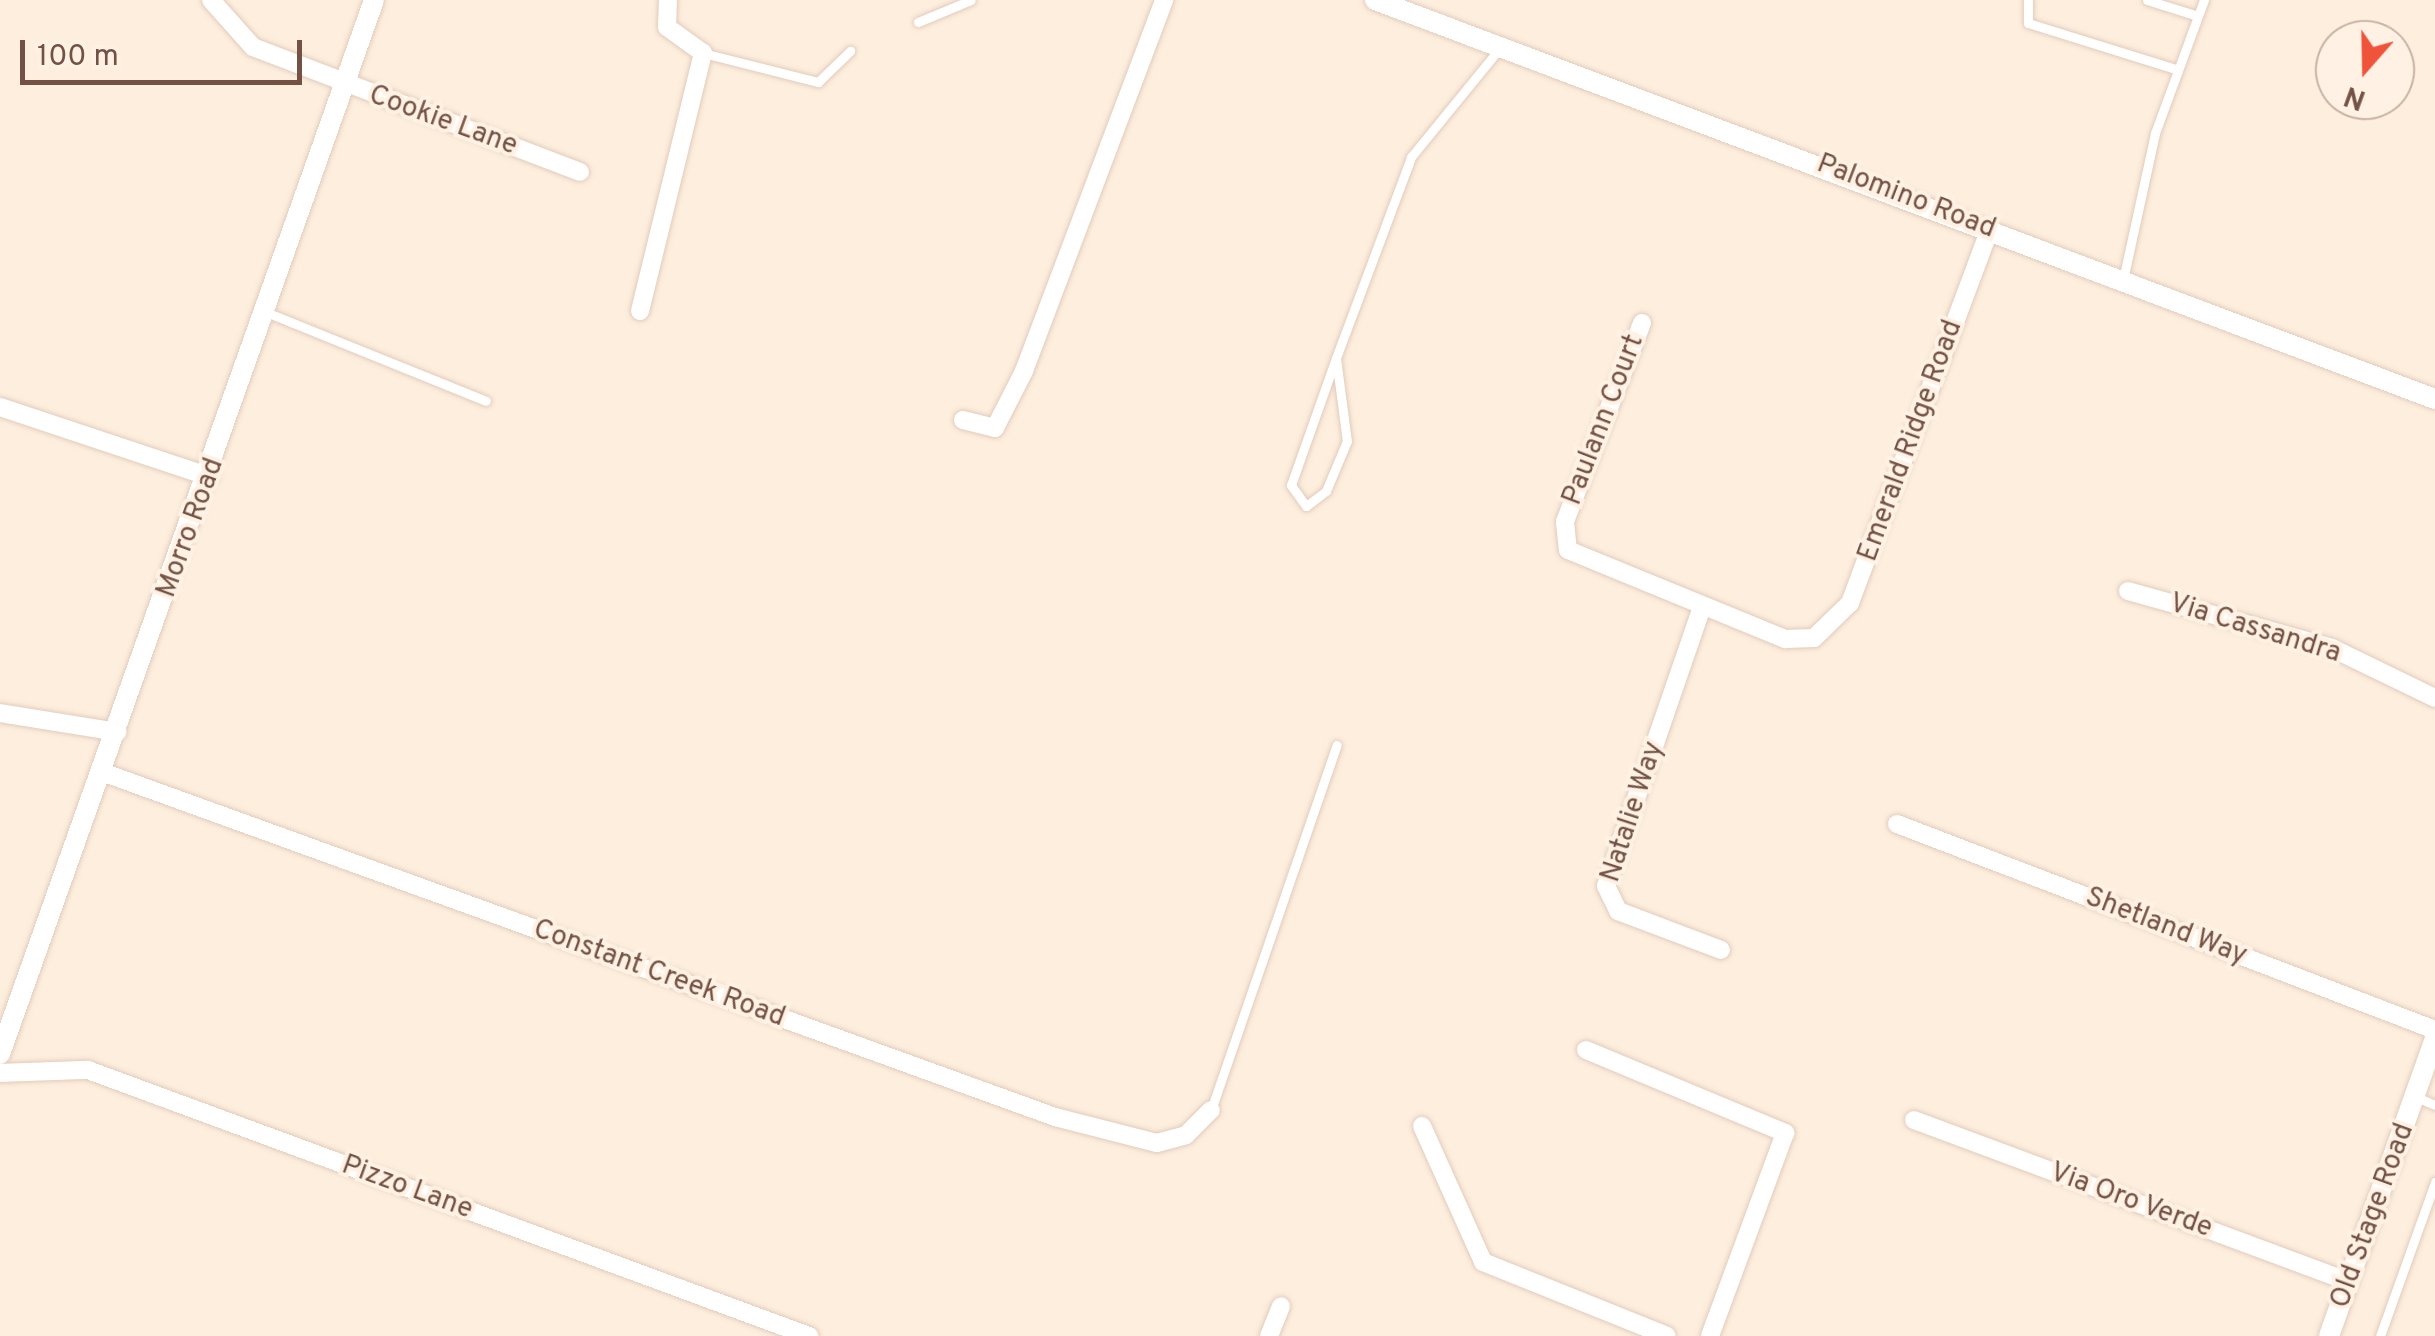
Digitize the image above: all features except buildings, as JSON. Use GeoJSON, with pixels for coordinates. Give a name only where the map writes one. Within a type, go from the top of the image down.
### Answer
{"type":"FeatureCollection","features":[{"type":"Feature","properties":{"kind":"street","name":"Cookie Lane"},"geometry":{"type":"LineString","coordinates":[[211,0],[253,47],[580,172]]}},
{"type":"Feature","properties":{"kind":"street","name":"Morro Road"},"geometry":{"type":"LineString","coordinates":[[0,1054],[5,1025],[210,477],[374,0]]}},
{"type":"Feature","properties":{"kind":"street"},"geometry":{"type":"LineString","coordinates":[[640,311],[703,53],[667,27],[668,0]]}},
{"type":"Feature","properties":{"kind":"street"},"geometry":{"type":"LineString","coordinates":[[963,420],[995,428],[1024,371],[1164,0]]}},
{"type":"Feature","properties":{"kind":"street","name":"Palomino Road"},"geometry":{"type":"LineString","coordinates":[[1375,0],[2435,399]]}},
{"type":"Feature","properties":{"kind":"street","name":"Emerald Ridge Road"},"geometry":{"type":"LineString","coordinates":[[1702,607],[1784,639],[1814,638],[1850,603],[1990,229]]}},
{"type":"Feature","properties":{"kind":"street","name":"Paulann Court"},"geometry":{"type":"LineString","coordinates":[[1642,323],[1564,541],[1580,561],[1702,607]]}},
{"type":"Feature","properties":{"kind":"street"},"geometry":{"type":"LineString","coordinates":[[0,407],[210,477]]}},
{"type":"Feature","properties":{"kind":"street","name":"Via Cassandra"},"geometry":{"type":"LineString","coordinates":[[2128,590],[2332,648],[2435,698]]}},
{"type":"Feature","properties":{"kind":"street","name":"Natalie Way"},"geometry":{"type":"LineString","coordinates":[[1702,607],[1606,886],[1618,911],[1721,950]]}},
{"type":"Feature","properties":{"kind":"street"},"geometry":{"type":"LineString","coordinates":[[0,713],[117,732]]}},
{"type":"Feature","properties":{"kind":"street","name":"Constant Creek Road"},"geometry":{"type":"LineString","coordinates":[[102,772],[1055,1117],[1157,1143],[1186,1136],[1211,1110]]}},
{"type":"Feature","properties":{"kind":"street","name":"Shetland Way"},"geometry":{"type":"LineString","coordinates":[[1897,824],[2435,1030]]}},
{"type":"Feature","properties":{"kind":"street","name":"Old Stage Road"},"geometry":{"type":"LineString","coordinates":[[2330,1336],[2426,1101],[2435,1040]]}},
{"type":"Feature","properties":{"kind":"street"},"geometry":{"type":"LineString","coordinates":[[1586,1050],[1785,1133],[1710,1336]]}},
{"type":"Feature","properties":{"kind":"street","name":"Pizzo Lane"},"geometry":{"type":"LineString","coordinates":[[0,1073],[88,1070],[808,1336]]}},
{"type":"Feature","properties":{"kind":"street","name":"Via Oro Verde"},"geometry":{"type":"LineString","coordinates":[[1914,1120],[2349,1282]]}},
{"type":"Feature","properties":{"kind":"street"},"geometry":{"type":"LineString","coordinates":[[1422,1126],[1484,1262],[1667,1336]]}},
{"type":"Feature","properties":{"kind":"street"},"geometry":{"type":"LineString","coordinates":[[1269,1336],[1281,1306]]}},
{"type":"Feature","properties":{"kind":"lane"},"geometry":{"type":"LineString","coordinates":[[918,22],[971,0]]}},
{"type":"Feature","properties":{"kind":"lane"},"geometry":{"type":"LineString","coordinates":[[2028,0],[2028,23],[2176,69]]}},
{"type":"Feature","properties":{"kind":"lane"},"geometry":{"type":"LineString","coordinates":[[2147,0],[2198,16]]}},
{"type":"Feature","properties":{"kind":"lane"},"geometry":{"type":"LineString","coordinates":[[2123,280],[2176,69],[2204,0]]}},
{"type":"Feature","properties":{"kind":"lane"},"geometry":{"type":"LineString","coordinates":[[1336,358],[1347,441],[1326,491],[1306,506],[1291,485],[1336,358],[1411,157],[1502,46]]}},
{"type":"Feature","properties":{"kind":"lane"},"geometry":{"type":"LineString","coordinates":[[703,53],[818,82],[850,51]]}},
{"type":"Feature","properties":{"kind":"lane"},"geometry":{"type":"LineString","coordinates":[[264,312],[486,401]]}},
{"type":"Feature","properties":{"kind":"lane"},"geometry":{"type":"LineString","coordinates":[[1211,1110],[1338,745]]}},
{"type":"Feature","properties":{"kind":"lane"},"geometry":{"type":"LineString","coordinates":[[2380,1336],[2435,1182]]}}]}
